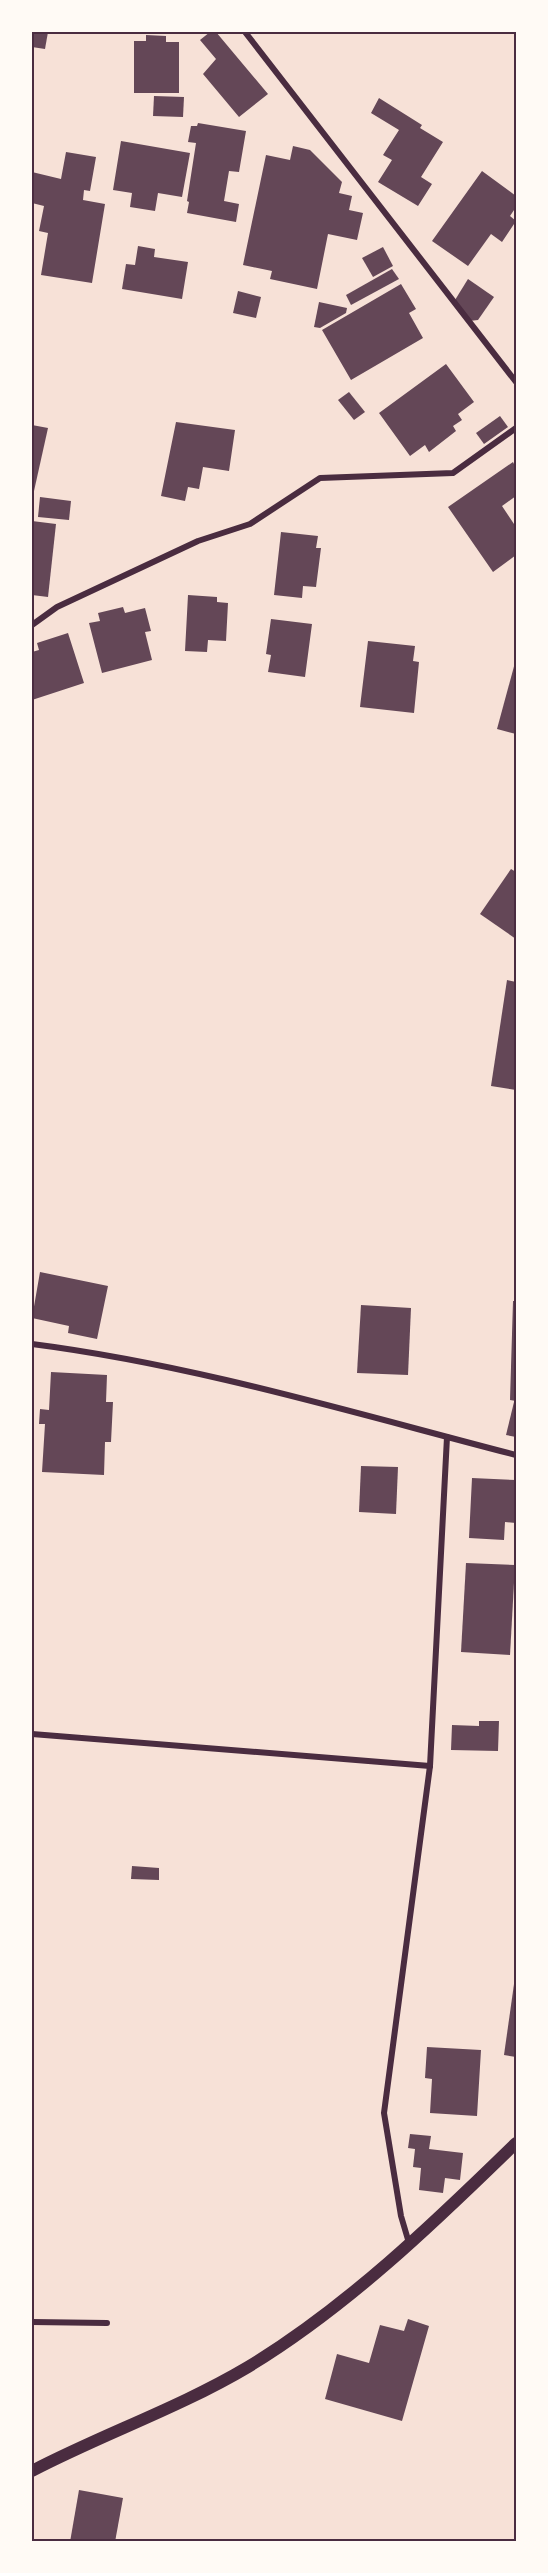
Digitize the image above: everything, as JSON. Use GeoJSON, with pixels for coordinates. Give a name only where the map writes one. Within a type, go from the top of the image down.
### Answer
{"type":"FeatureCollection","features":[{"type":"Feature","properties":{"kind":"main road"},"geometry":{"type":"LineString","coordinates":[[32,2471],[170,2408],[248,2367],[284,2343],[409,2243],[516,2143]]}},
{"type":"Feature","properties":{"kind":"street"},"geometry":{"type":"LineString","coordinates":[[245,32],[516,382]]}},
{"type":"Feature","properties":{"kind":"street"},"geometry":{"type":"LineString","coordinates":[[32,625],[57,607],[188,546],[250,524],[320,478],[453,473],[516,428]]}},
{"type":"Feature","properties":{"kind":"street"},"geometry":{"type":"LineString","coordinates":[[32,1344],[81,1350],[191,1372],[516,1455]]}},
{"type":"Feature","properties":{"kind":"street"},"geometry":{"type":"LineString","coordinates":[[409,2243],[400,2217],[384,2113],[430,1766],[447,1437]]}},
{"type":"Feature","properties":{"kind":"street"},"geometry":{"type":"LineString","coordinates":[[32,1734],[430,1766]]}},
{"type":"Feature","properties":{"kind":"street"},"geometry":{"type":"LineString","coordinates":[[32,2322],[107,2323]]}},
{"type":"Feature","properties":{"kind":"building"},"geometry":{"type":"Polygon","coordinates":[[[32,32],[48,32],[45,49],[32,47],[32,32]]]}},
{"type":"Feature","properties":{"kind":"building"},"geometry":{"type":"Polygon","coordinates":[[[210,32],[216,32],[268,94],[239,117],[203,74],[216,59],[200,40],[210,32]]]}},
{"type":"Feature","properties":{"kind":"building"},"geometry":{"type":"Polygon","coordinates":[[[146,35],[166,36],[166,42],[179,42],[179,93],[134,93],[134,41],[146,41],[146,35]]]}},
{"type":"Feature","properties":{"kind":"building"},"geometry":{"type":"Polygon","coordinates":[[[154,96],[184,97],[183,117],[153,116],[154,96]]]}},
{"type":"Feature","properties":{"kind":"building"},"geometry":{"type":"Polygon","coordinates":[[[379,98],[422,125],[420,128],[443,142],[421,177],[432,184],[418,206],[378,182],[392,160],[383,155],[399,130],[371,113],[379,98]]]}},
{"type":"Feature","properties":{"kind":"building"},"geometry":{"type":"Polygon","coordinates":[[[198,123],[246,131],[239,172],[229,171],[224,201],[239,204],[236,222],[187,213],[196,143],[188,142],[191,126],[197,126],[198,123]]]}},
{"type":"Feature","properties":{"kind":"building"},"geometry":{"type":"Polygon","coordinates":[[[121,141],[190,153],[182,197],[158,193],[155,211],[130,207],[132,193],[113,190],[121,141]]]}},
{"type":"Feature","properties":{"kind":"building"},"geometry":{"type":"Polygon","coordinates":[[[293,146],[310,150],[342,182],[339,193],[352,196],[349,210],[363,213],[357,240],[328,234],[317,289],[270,279],[272,271],[243,265],[266,155],[290,160],[293,146]]]}},
{"type":"Feature","properties":{"kind":"building"},"geometry":{"type":"Polygon","coordinates":[[[66,152],[96,157],[90,191],[84,190],[83,200],[105,204],[92,283],[41,275],[48,233],[39,231],[44,206],[32,203],[32,172],[61,179],[66,152]]]}},
{"type":"Feature","properties":{"kind":"building"},"geometry":{"type":"Polygon","coordinates":[[[482,171],[516,196],[516,207],[510,216],[516,221],[502,242],[491,234],[468,266],[432,241],[482,171]]]}},
{"type":"Feature","properties":{"kind":"building"},"geometry":{"type":"Polygon","coordinates":[[[138,246],[155,249],[154,257],[188,262],[182,299],[122,289],[126,264],[135,265],[138,246]]]}},
{"type":"Feature","properties":{"kind":"building"},"geometry":{"type":"Polygon","coordinates":[[[383,247],[393,266],[373,277],[362,258],[383,247]]]}},
{"type":"Feature","properties":{"kind":"building"},"geometry":{"type":"Polygon","coordinates":[[[392,269],[399,279],[351,305],[346,295],[392,269]]]}},
{"type":"Feature","properties":{"kind":"building"},"geometry":{"type":"Polygon","coordinates":[[[468,279],[494,297],[478,320],[469,321],[455,300],[468,279]]]}},
{"type":"Feature","properties":{"kind":"building"},"geometry":{"type":"Polygon","coordinates":[[[401,284],[416,309],[409,313],[423,338],[351,380],[322,330],[401,284]]]}},
{"type":"Feature","properties":{"kind":"building"},"geometry":{"type":"Polygon","coordinates":[[[238,291],[261,297],[256,318],[233,313],[238,291]]]}},
{"type":"Feature","properties":{"kind":"building"},"geometry":{"type":"Polygon","coordinates":[[[319,302],[347,308],[346,313],[320,328],[314,327],[319,302]]]}},
{"type":"Feature","properties":{"kind":"building"},"geometry":{"type":"Polygon","coordinates":[[[446,364],[474,402],[458,414],[462,420],[453,426],[456,431],[429,452],[425,445],[410,456],[379,413],[446,364]]]}},
{"type":"Feature","properties":{"kind":"building"},"geometry":{"type":"Polygon","coordinates":[[[349,392],[365,412],[354,420],[338,400],[349,392]]]}},
{"type":"Feature","properties":{"kind":"building"},"geometry":{"type":"Polygon","coordinates":[[[500,416],[508,427],[484,444],[476,433],[500,416]]]}},
{"type":"Feature","properties":{"kind":"building"},"geometry":{"type":"Polygon","coordinates":[[[176,422],[235,430],[229,471],[203,467],[199,489],[188,487],[185,501],[161,496],[176,422]]]}},
{"type":"Feature","properties":{"kind":"building"},"geometry":{"type":"Polygon","coordinates":[[[32,425],[48,428],[34,491],[32,490],[32,425]]]}},
{"type":"Feature","properties":{"kind":"building"},"geometry":{"type":"Polygon","coordinates":[[[513,462],[516,468],[516,496],[502,506],[516,527],[516,555],[493,572],[448,507],[513,462]]]}},
{"type":"Feature","properties":{"kind":"building"},"geometry":{"type":"Polygon","coordinates":[[[40,497],[71,501],[69,520],[38,517],[40,497]]]}},
{"type":"Feature","properties":{"kind":"building"},"geometry":{"type":"Polygon","coordinates":[[[32,521],[56,524],[48,597],[32,595],[32,521]]]}},
{"type":"Feature","properties":{"kind":"building"},"geometry":{"type":"Polygon","coordinates":[[[281,532],[318,536],[316,548],[321,548],[316,587],[303,586],[302,598],[274,595],[281,532]]]}},
{"type":"Feature","properties":{"kind":"building"},"geometry":{"type":"Polygon","coordinates":[[[188,595],[217,597],[217,602],[228,603],[226,641],[208,640],[207,652],[185,651],[188,595]]]}},
{"type":"Feature","properties":{"kind":"building"},"geometry":{"type":"Polygon","coordinates":[[[123,607],[125,613],[145,608],[151,631],[145,632],[152,660],[102,673],[89,623],[100,621],[98,613],[123,607]]]}},
{"type":"Feature","properties":{"kind":"building"},"geometry":{"type":"Polygon","coordinates":[[[271,619],[312,624],[305,677],[268,672],[271,655],[266,654],[271,619]]]}},
{"type":"Feature","properties":{"kind":"building"},"geometry":{"type":"Polygon","coordinates":[[[68,633],[84,683],[32,700],[32,652],[39,650],[37,643],[68,633]]]}},
{"type":"Feature","properties":{"kind":"building"},"geometry":{"type":"Polygon","coordinates":[[[368,641],[415,646],[413,661],[419,662],[414,713],[360,707],[368,641]]]}},
{"type":"Feature","properties":{"kind":"building"},"geometry":{"type":"Polygon","coordinates":[[[516,659],[516,734],[497,729],[516,659]]]}},
{"type":"Feature","properties":{"kind":"building"},"geometry":{"type":"Polygon","coordinates":[[[511,869],[516,872],[516,939],[480,914],[511,869]]]}},
{"type":"Feature","properties":{"kind":"building"},"geometry":{"type":"Polygon","coordinates":[[[507,980],[516,982],[516,1090],[491,1086],[507,980]]]}},
{"type":"Feature","properties":{"kind":"building"},"geometry":{"type":"Polygon","coordinates":[[[40,1272],[108,1286],[97,1339],[68,1333],[69,1326],[32,1318],[40,1272]]]}},
{"type":"Feature","properties":{"kind":"building"},"geometry":{"type":"Polygon","coordinates":[[[513,1301],[516,1301],[516,1401],[510,1400],[513,1301]]]}},
{"type":"Feature","properties":{"kind":"building"},"geometry":{"type":"Polygon","coordinates":[[[361,1305],[411,1308],[408,1375],[357,1373],[361,1305]]]}},
{"type":"Feature","properties":{"kind":"building"},"geometry":{"type":"Polygon","coordinates":[[[51,1372],[107,1375],[106,1402],[113,1402],[111,1442],[105,1442],[104,1475],[42,1472],[45,1424],[39,1424],[40,1409],[49,1410],[51,1372]]]}},
{"type":"Feature","properties":{"kind":"building"},"geometry":{"type":"Polygon","coordinates":[[[514,1402],[516,1403],[516,1437],[506,1435],[514,1402]]]}},
{"type":"Feature","properties":{"kind":"building"},"geometry":{"type":"Polygon","coordinates":[[[361,1466],[398,1467],[396,1514],[359,1512],[361,1466]]]}},
{"type":"Feature","properties":{"kind":"building"},"geometry":{"type":"Polygon","coordinates":[[[472,1478],[516,1480],[516,1523],[505,1522],[504,1540],[469,1538],[472,1478]]]}},
{"type":"Feature","properties":{"kind":"building"},"geometry":{"type":"Polygon","coordinates":[[[466,1563],[515,1565],[510,1655],[461,1652],[466,1563]]]}},
{"type":"Feature","properties":{"kind":"building"},"geometry":{"type":"Polygon","coordinates":[[[479,1721],[499,1721],[498,1751],[451,1750],[452,1725],[479,1726],[479,1721]]]}},
{"type":"Feature","properties":{"kind":"building"},"geometry":{"type":"Polygon","coordinates":[[[132,1866],[159,1868],[159,1880],[131,1879],[132,1866]]]}},
{"type":"Feature","properties":{"kind":"building"},"geometry":{"type":"Polygon","coordinates":[[[516,1977],[516,2057],[504,2055],[516,1977]]]}},
{"type":"Feature","properties":{"kind":"building"},"geometry":{"type":"Polygon","coordinates":[[[427,2047],[481,2050],[477,2116],[430,2113],[432,2079],[425,2078],[427,2047]]]}},
{"type":"Feature","properties":{"kind":"building"},"geometry":{"type":"Polygon","coordinates":[[[410,2134],[431,2136],[429,2149],[463,2153],[460,2180],[445,2178],[443,2193],[419,2190],[421,2168],[413,2167],[415,2149],[408,2148],[410,2134]]]}},
{"type":"Feature","properties":{"kind":"building"},"geometry":{"type":"Polygon","coordinates":[[[408,2319],[429,2326],[402,2421],[325,2399],[337,2354],[369,2363],[380,2325],[404,2331],[408,2319]]]}},
{"type":"Feature","properties":{"kind":"building"},"geometry":{"type":"Polygon","coordinates":[[[79,2490],[123,2498],[115,2542],[70,2542],[79,2490]]]}}]}
